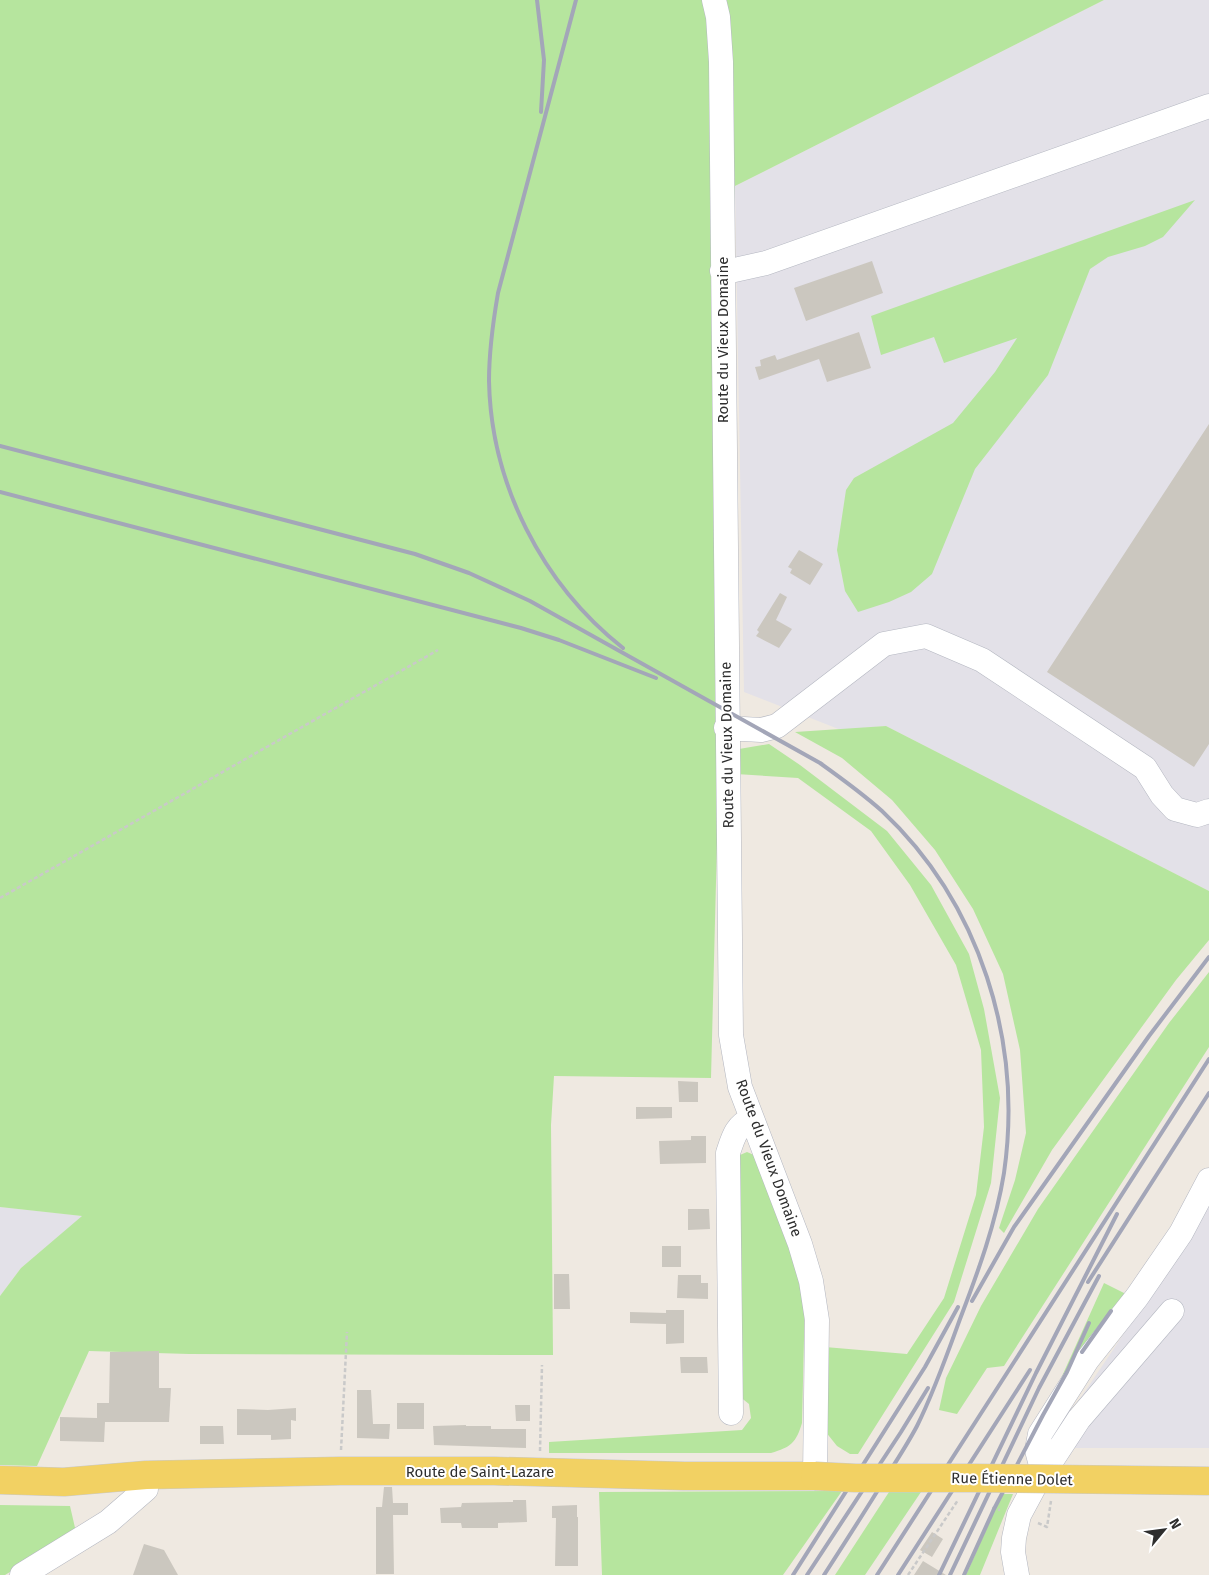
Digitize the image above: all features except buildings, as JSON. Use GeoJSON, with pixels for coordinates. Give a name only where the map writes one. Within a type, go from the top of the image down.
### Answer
{"type":"FeatureCollection","features":[{"type":"Feature","properties":{"kind":"main road","name":"Route de Saint-Lazare"},"geometry":{"type":"LineString","coordinates":[[0,1480],[64,1482],[146,1475],[277,1474],[340,1471],[815,1476]]}},
{"type":"Feature","properties":{"kind":"main road","name":"Rue Étienne Dolet"},"geometry":{"type":"LineString","coordinates":[[815,1476],[855,1478],[1049,1476],[1209,1481]]}},
{"type":"Feature","properties":{"kind":"street","name":"Route du Vieux Domaine"},"geometry":{"type":"LineString","coordinates":[[714,0],[718,17],[721,62],[730,1034],[740,1087],[800,1244],[811,1281],[817,1320],[815,1476]]}},
{"type":"Feature","properties":{"kind":"street"},"geometry":{"type":"LineString","coordinates":[[722,271],[766,263],[1209,106]]}},
{"type":"Feature","properties":{"kind":"street"},"geometry":{"type":"LineString","coordinates":[[726,728],[761,730],[777,726],[884,644],[926,636],[982,660],[1145,768],[1162,795],[1175,809],[1197,815],[1209,811]]}},
{"type":"Feature","properties":{"kind":"street"},"geometry":{"type":"LineString","coordinates":[[731,1413],[728,1154],[734,1134],[745,1122],[752,1119]]}},
{"type":"Feature","properties":{"kind":"street"},"geometry":{"type":"LineString","coordinates":[[1049,1476],[1037,1450],[1040,1434],[1087,1360],[1137,1298],[1181,1233],[1209,1180]]}},
{"type":"Feature","properties":{"kind":"street"},"geometry":{"type":"LineString","coordinates":[[1017,1575],[1013,1552],[1018,1514],[1049,1476],[1079,1419],[1172,1311]]}},
{"type":"Feature","properties":{"kind":"street"},"geometry":{"type":"LineString","coordinates":[[22,1575],[108,1522],[146,1489],[146,1475]]}},
{"type":"Feature","properties":{"kind":"path"},"geometry":{"type":"LineString","coordinates":[[0,898],[438,650]]}},
{"type":"Feature","properties":{"kind":"path"},"geometry":{"type":"LineString","coordinates":[[340,1471],[347,1332]]}},
{"type":"Feature","properties":{"kind":"path"},"geometry":{"type":"LineString","coordinates":[[539,1472],[542,1365]]}},
{"type":"Feature","properties":{"kind":"path"},"geometry":{"type":"LineString","coordinates":[[1047,1528],[1049,1476]]}},
{"type":"Feature","properties":{"kind":"path"},"geometry":{"type":"LineString","coordinates":[[908,1575],[945,1521]]}},
{"type":"Feature","properties":{"kind":"shaded area"},"geometry":{"type":"Polygon","coordinates":[[[1104,0],[1209,0],[1209,891],[886,726],[841,730],[744,692],[735,186],[1104,0]]]}},
{"type":"Feature","properties":{"kind":"shaded area"},"geometry":{"type":"Polygon","coordinates":[[[1209,1206],[1209,1448],[1047,1448],[1203,1216],[1209,1206]]]}},
{"type":"Feature","properties":{"kind":"shaded area"},"geometry":{"type":"Polygon","coordinates":[[[0,1207],[83,1216],[21,1268],[0,1296],[0,1207]]]}},
{"type":"Feature","properties":{"kind":"green space"},"geometry":{"type":"Polygon","coordinates":[[[0,0],[1104,0],[735,186],[711,1078],[554,1076],[551,1125],[553,1355],[189,1354],[89,1351],[37,1466],[0,1465],[0,1296],[21,1268],[82,1216],[0,1207],[0,0]]]}},
{"type":"Feature","properties":{"kind":"green space"},"geometry":{"type":"Polygon","coordinates":[[[1195,200],[1163,237],[1145,246],[1108,257],[1090,269],[1048,375],[975,469],[932,574],[911,592],[889,602],[858,612],[845,591],[837,550],[846,490],[854,478],[953,423],[995,372],[1017,338],[944,363],[934,337],[881,355],[871,316],[1195,200]]]}},
{"type":"Feature","properties":{"kind":"green space"},"geometry":{"type":"Polygon","coordinates":[[[886,726],[1209,891],[1209,940],[1176,980],[1052,1150],[1004,1233],[999,1228],[1015,1180],[1026,1133],[1020,1050],[1003,974],[973,909],[935,850],[892,800],[842,758],[795,732],[886,726]]]}},
{"type":"Feature","properties":{"kind":"green space"},"geometry":{"type":"Polygon","coordinates":[[[769,744],[887,831],[931,885],[969,954],[984,1009],[1000,1098],[991,1183],[954,1302],[858,1454],[850,1454],[837,1446],[825,1431],[825,1347],[907,1354],[944,1298],[976,1195],[984,1127],[981,1050],[956,965],[910,885],[871,831],[798,778],[736,774],[739,749],[769,744]]]}},
{"type":"Feature","properties":{"kind":"green space"},"geometry":{"type":"Polygon","coordinates":[[[1209,972],[1209,1047],[1004,1366],[987,1368],[957,1414],[939,1410],[946,1378],[981,1306],[1038,1209],[1169,1023],[1209,972]]]}},
{"type":"Feature","properties":{"kind":"green space"},"geometry":{"type":"Polygon","coordinates":[[[747,1152],[754,1155],[792,1252],[805,1297],[802,1423],[795,1440],[783,1449],[771,1453],[549,1453],[549,1442],[742,1430],[751,1418],[749,1404],[739,1396],[737,1162],[740,1155],[747,1152]]]}},
{"type":"Feature","properties":{"kind":"green space"},"geometry":{"type":"Polygon","coordinates":[[[1104,1283],[1128,1295],[1049,1405],[1104,1283]]]}},
{"type":"Feature","properties":{"kind":"green space"},"geometry":{"type":"Polygon","coordinates":[[[842,1491],[783,1575],[602,1575],[599,1492],[842,1491]]]}},
{"type":"Feature","properties":{"kind":"green space"},"geometry":{"type":"Polygon","coordinates":[[[889,1492],[921,1492],[865,1575],[835,1575],[889,1492]]]}},
{"type":"Feature","properties":{"kind":"green space"},"geometry":{"type":"Polygon","coordinates":[[[1002,1494],[1013,1494],[980,1575],[966,1575],[1002,1494]]]}},
{"type":"Feature","properties":{"kind":"green space"},"geometry":{"type":"Polygon","coordinates":[[[0,1505],[70,1506],[76,1532],[5,1575],[0,1575],[0,1505]]]}},
{"type":"Feature","properties":{"kind":"railway"},"geometry":{"type":"LineString","coordinates":[[537,0],[544,60],[541,112]]}},
{"type":"Feature","properties":{"kind":"railway"},"geometry":{"type":"LineString","coordinates":[[576,0],[498,293],[489,381],[492,419],[499,457],[511,494],[526,529],[546,563],[568,594],[594,622],[623,648]]}},
{"type":"Feature","properties":{"kind":"railway"},"geometry":{"type":"LineString","coordinates":[[0,446],[415,554],[469,573],[530,601],[820,763],[882,811],[916,848],[945,888],[969,931],[987,977],[1000,1025],[1007,1074],[1008,1123],[1004,1173],[1001,1192],[980,1265],[923,1413],[905,1447],[824,1575]]}},
{"type":"Feature","properties":{"kind":"railway"},"geometry":{"type":"LineString","coordinates":[[0,492],[521,628],[559,640],[656,678]]}},
{"type":"Feature","properties":{"kind":"railway"},"geometry":{"type":"LineString","coordinates":[[972,1301],[1014,1227],[1149,1036],[1209,957]]}},
{"type":"Feature","properties":{"kind":"railway"},"geometry":{"type":"LineString","coordinates":[[877,1575],[1209,1059]]}},
{"type":"Feature","properties":{"kind":"railway"},"geometry":{"type":"LineString","coordinates":[[1088,1282],[1209,1093]]}},
{"type":"Feature","properties":{"kind":"railway"},"geometry":{"type":"LineString","coordinates":[[939,1575],[1036,1373],[1117,1214]]}},
{"type":"Feature","properties":{"kind":"railway"},"geometry":{"type":"LineString","coordinates":[[950,1575],[1039,1388],[1099,1276]]}},
{"type":"Feature","properties":{"kind":"railway"},"geometry":{"type":"LineString","coordinates":[[793,1575],[925,1367],[958,1307]]}},
{"type":"Feature","properties":{"kind":"railway"},"geometry":{"type":"LineString","coordinates":[[1082,1352],[1111,1311]]}},
{"type":"Feature","properties":{"kind":"railway"},"geometry":{"type":"LineString","coordinates":[[964,1575],[994,1509],[1067,1372],[1089,1323]]}},
{"type":"Feature","properties":{"kind":"railway"},"geometry":{"type":"LineString","coordinates":[[898,1575],[1030,1370]]}},
{"type":"Feature","properties":{"kind":"railway"},"geometry":{"type":"LineString","coordinates":[[807,1575],[928,1388]]}}]}
